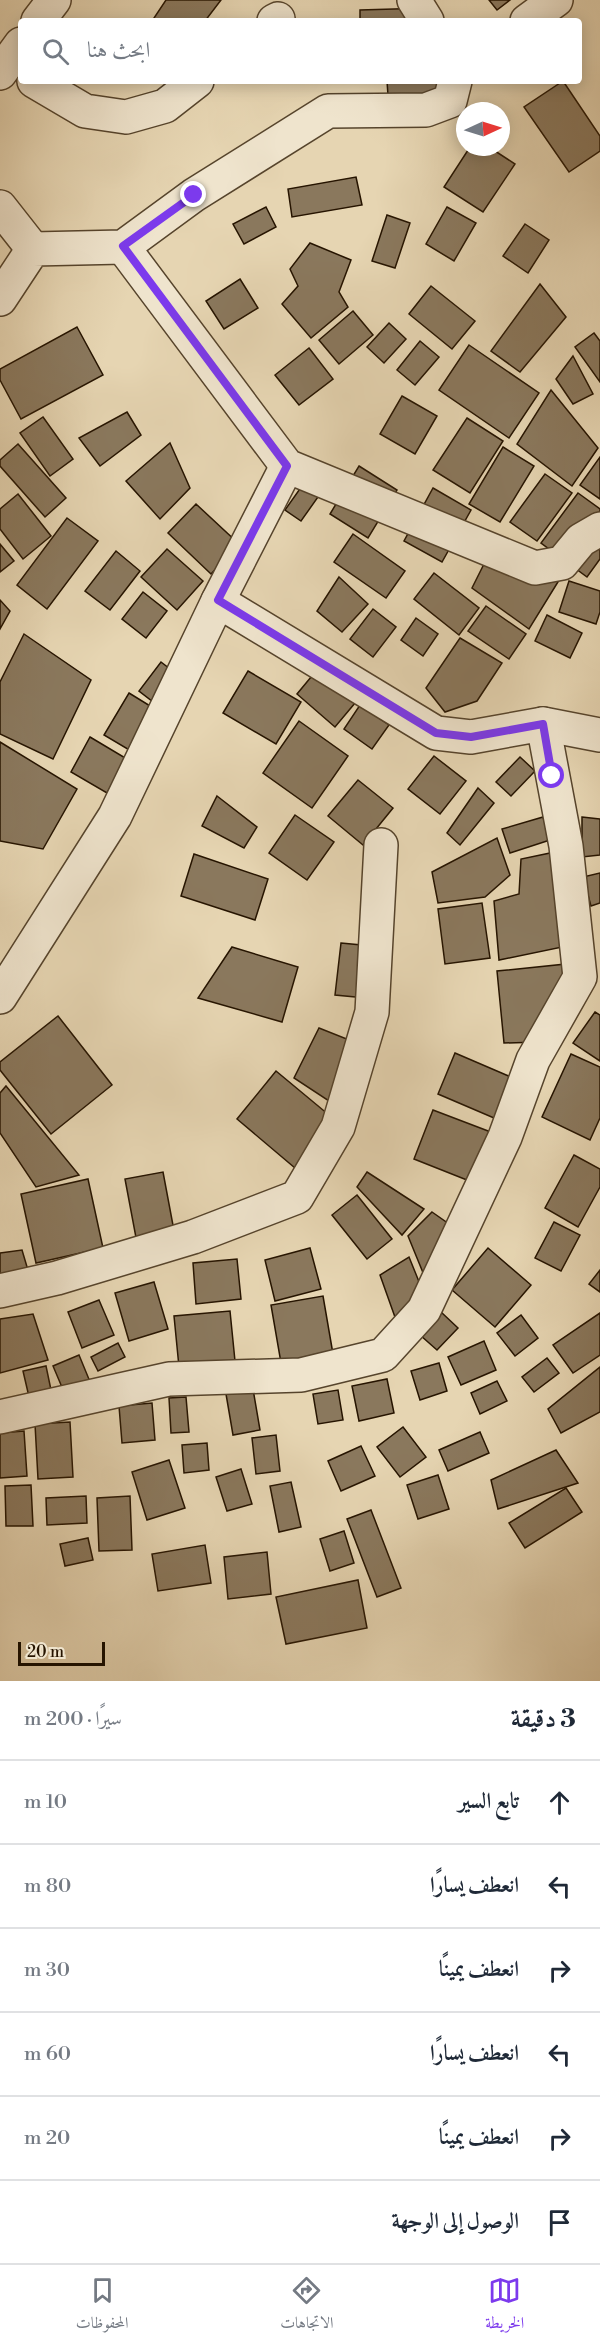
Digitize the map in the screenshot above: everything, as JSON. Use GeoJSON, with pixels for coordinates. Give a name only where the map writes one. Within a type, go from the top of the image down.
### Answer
{"type":"FeatureCollection","features":[{"type":"Feature","properties":{"kind":"street"},"geometry":{"type":"LineString","coordinates":[[40,18],[54,0]]}},
{"type":"Feature","properties":{"kind":"street"},"geometry":{"type":"LineString","coordinates":[[414,0],[425,18]]}},
{"type":"Feature","properties":{"kind":"street"},"geometry":{"type":"LineString","coordinates":[[531,18],[556,0]]}},
{"type":"Feature","properties":{"kind":"street"},"geometry":{"type":"LineString","coordinates":[[39,84],[86,111],[126,117],[165,106],[193,84]]}},
{"type":"Feature","properties":{"kind":"street"},"geometry":{"type":"LineString","coordinates":[[33,249],[123,246],[194,195],[328,111],[426,111],[450,101],[454,84]]}},
{"type":"Feature","properties":{"kind":"street"},"geometry":{"type":"LineString","coordinates":[[0,207],[33,249]]}},
{"type":"Feature","properties":{"kind":"street"},"geometry":{"type":"LineString","coordinates":[[123,246],[287,466],[535,568],[562,563],[581,540],[600,529]]}},
{"type":"Feature","properties":{"kind":"street"},"geometry":{"type":"LineString","coordinates":[[0,299],[33,249]]}},
{"type":"Feature","properties":{"kind":"street"},"geometry":{"type":"LineString","coordinates":[[0,997],[115,816],[218,600],[287,466]]}},
{"type":"Feature","properties":{"kind":"street"},"geometry":{"type":"LineString","coordinates":[[218,600],[436,733],[471,737],[543,724],[600,735]]}},
{"type":"Feature","properties":{"kind":"street"},"geometry":{"type":"LineString","coordinates":[[0,1417],[169,1379],[301,1375],[383,1355],[424,1310],[505,1137],[532,1060],[580,977],[566,846],[543,724]]}},
{"type":"Feature","properties":{"kind":"street"},"geometry":{"type":"LineString","coordinates":[[0,1291],[57,1278],[193,1237],[297,1197],[338,1127],[372,1012],[381,845]]}},
{"type":"Feature","properties":{"kind":"building"},"geometry":{"type":"Polygon","coordinates":[[[166,0],[221,0],[207,18],[154,18],[166,0]]]}},
{"type":"Feature","properties":{"kind":"building"},"geometry":{"type":"Polygon","coordinates":[[[489,0],[510,0],[497,10],[489,0]]]}},
{"type":"Feature","properties":{"kind":"building"},"geometry":{"type":"Polygon","coordinates":[[[428,8],[429,18],[360,18],[360,10],[428,8]]]}},
{"type":"Feature","properties":{"kind":"building"},"geometry":{"type":"Polygon","coordinates":[[[387,84],[447,84],[448,108],[389,110],[387,84]]]}},
{"type":"Feature","properties":{"kind":"building"},"geometry":{"type":"Polygon","coordinates":[[[558,84],[565,84],[600,136],[600,151],[569,172],[524,107],[558,84]]]}},
{"type":"Feature","properties":{"kind":"building"},"geometry":{"type":"Polygon","coordinates":[[[464,156],[503,156],[515,164],[483,212],[444,187],[464,156]]]}},
{"type":"Feature","properties":{"kind":"building"},"geometry":{"type":"Polygon","coordinates":[[[356,177],[362,205],[292,217],[288,189],[356,177]]]}},
{"type":"Feature","properties":{"kind":"building"},"geometry":{"type":"Polygon","coordinates":[[[266,207],[276,227],[244,244],[233,224],[266,207]]]}},
{"type":"Feature","properties":{"kind":"building"},"geometry":{"type":"Polygon","coordinates":[[[447,207],[476,223],[454,261],[426,244],[447,207]]]}},
{"type":"Feature","properties":{"kind":"building"},"geometry":{"type":"Polygon","coordinates":[[[387,215],[410,223],[395,268],[372,261],[387,215]]]}},
{"type":"Feature","properties":{"kind":"building"},"geometry":{"type":"Polygon","coordinates":[[[525,224],[549,240],[528,273],[503,256],[525,224]]]}},
{"type":"Feature","properties":{"kind":"building"},"geometry":{"type":"Polygon","coordinates":[[[310,243],[351,260],[339,292],[348,307],[311,338],[282,304],[298,286],[290,269],[310,243]]]}},
{"type":"Feature","properties":{"kind":"building"},"geometry":{"type":"Polygon","coordinates":[[[240,279],[258,308],[224,329],[206,301],[240,279]]]}},
{"type":"Feature","properties":{"kind":"building"},"geometry":{"type":"Polygon","coordinates":[[[540,284],[566,317],[520,372],[491,351],[540,284]]]}},
{"type":"Feature","properties":{"kind":"building"},"geometry":{"type":"Polygon","coordinates":[[[431,286],[475,321],[452,349],[409,314],[431,286]]]}},
{"type":"Feature","properties":{"kind":"building"},"geometry":{"type":"Polygon","coordinates":[[[353,311],[373,335],[339,364],[319,340],[353,311]]]}},
{"type":"Feature","properties":{"kind":"building"},"geometry":{"type":"Polygon","coordinates":[[[389,323],[406,339],[384,363],[367,347],[389,323]]]}},
{"type":"Feature","properties":{"kind":"building"},"geometry":{"type":"Polygon","coordinates":[[[77,327],[103,375],[21,419],[0,380],[0,369],[77,327]]]}},
{"type":"Feature","properties":{"kind":"building"},"geometry":{"type":"Polygon","coordinates":[[[594,333],[600,341],[600,382],[575,347],[594,333]]]}},
{"type":"Feature","properties":{"kind":"building"},"geometry":{"type":"Polygon","coordinates":[[[420,341],[439,357],[415,385],[397,370],[420,341]]]}},
{"type":"Feature","properties":{"kind":"building"},"geometry":{"type":"Polygon","coordinates":[[[469,345],[539,393],[509,438],[439,390],[469,345]]]}},
{"type":"Feature","properties":{"kind":"building"},"geometry":{"type":"Polygon","coordinates":[[[309,348],[333,379],[299,405],[275,375],[309,348]]]}},
{"type":"Feature","properties":{"kind":"building"},"geometry":{"type":"Polygon","coordinates":[[[573,356],[593,394],[573,404],[556,379],[573,356]]]}},
{"type":"Feature","properties":{"kind":"building"},"geometry":{"type":"Polygon","coordinates":[[[551,390],[598,448],[572,486],[517,444],[551,390]]]}},
{"type":"Feature","properties":{"kind":"building"},"geometry":{"type":"Polygon","coordinates":[[[402,396],[437,416],[415,454],[380,434],[402,396]]]}},
{"type":"Feature","properties":{"kind":"building"},"geometry":{"type":"Polygon","coordinates":[[[127,412],[141,435],[100,466],[79,438],[127,412]]]}},
{"type":"Feature","properties":{"kind":"building"},"geometry":{"type":"Polygon","coordinates":[[[43,417],[73,459],[50,476],[20,433],[43,417]]]}},
{"type":"Feature","properties":{"kind":"building"},"geometry":{"type":"Polygon","coordinates":[[[467,418],[503,441],[470,493],[433,470],[467,418]]]}},
{"type":"Feature","properties":{"kind":"building"},"geometry":{"type":"Polygon","coordinates":[[[170,443],[190,488],[160,519],[126,481],[170,443]]]}},
{"type":"Feature","properties":{"kind":"building"},"geometry":{"type":"Polygon","coordinates":[[[18,444],[66,498],[45,517],[0,466],[0,460],[18,444]]]}},
{"type":"Feature","properties":{"kind":"building"},"geometry":{"type":"Polygon","coordinates":[[[503,447],[534,466],[500,522],[469,504],[503,447]]]}},
{"type":"Feature","properties":{"kind":"building"},"geometry":{"type":"Polygon","coordinates":[[[600,457],[600,499],[580,485],[600,457]]]}},
{"type":"Feature","properties":{"kind":"building"},"geometry":{"type":"Polygon","coordinates":[[[359,466],[397,490],[368,538],[330,514],[359,466]]]}},
{"type":"Feature","properties":{"kind":"building"},"geometry":{"type":"Polygon","coordinates":[[[314,469],[330,480],[301,521],[285,510],[314,469]]]}},
{"type":"Feature","properties":{"kind":"building"},"geometry":{"type":"Polygon","coordinates":[[[545,474],[572,493],[537,541],[510,522],[545,474]]]}},
{"type":"Feature","properties":{"kind":"building"},"geometry":{"type":"Polygon","coordinates":[[[433,488],[471,510],[442,562],[404,541],[433,488]]]}},
{"type":"Feature","properties":{"kind":"building"},"geometry":{"type":"Polygon","coordinates":[[[578,493],[600,509],[600,559],[587,577],[541,543],[578,493]]]}},
{"type":"Feature","properties":{"kind":"building"},"geometry":{"type":"Polygon","coordinates":[[[18,494],[51,536],[23,559],[0,529],[0,509],[18,494]]]}},
{"type":"Feature","properties":{"kind":"building"},"geometry":{"type":"Polygon","coordinates":[[[196,504],[239,544],[211,574],[168,533],[196,504]]]}},
{"type":"Feature","properties":{"kind":"building"},"geometry":{"type":"Polygon","coordinates":[[[67,518],[98,541],[47,609],[17,585],[67,518]]]}},
{"type":"Feature","properties":{"kind":"building"},"geometry":{"type":"Polygon","coordinates":[[[353,534],[405,571],[386,598],[334,562],[353,534]]]}},
{"type":"Feature","properties":{"kind":"building"},"geometry":{"type":"Polygon","coordinates":[[[0,544],[14,561],[0,572],[0,544]]]}},
{"type":"Feature","properties":{"kind":"building"},"geometry":{"type":"Polygon","coordinates":[[[494,544],[561,577],[529,629],[472,588],[494,544]]]}},
{"type":"Feature","properties":{"kind":"building"},"geometry":{"type":"Polygon","coordinates":[[[167,549],[203,581],[177,610],[141,577],[167,549]]]}},
{"type":"Feature","properties":{"kind":"building"},"geometry":{"type":"Polygon","coordinates":[[[116,551],[140,571],[110,610],[85,591],[116,551]]]}},
{"type":"Feature","properties":{"kind":"building"},"geometry":{"type":"Polygon","coordinates":[[[434,573],[479,608],[459,635],[414,599],[434,573]]]}},
{"type":"Feature","properties":{"kind":"building"},"geometry":{"type":"Polygon","coordinates":[[[339,577],[368,604],[342,632],[317,611],[339,577]]]}},
{"type":"Feature","properties":{"kind":"building"},"geometry":{"type":"Polygon","coordinates":[[[569,581],[600,591],[600,612],[596,624],[559,612],[569,581]]]}},
{"type":"Feature","properties":{"kind":"building"},"geometry":{"type":"Polygon","coordinates":[[[143,592],[167,611],[146,638],[122,619],[143,592]]]}},
{"type":"Feature","properties":{"kind":"building"},"geometry":{"type":"Polygon","coordinates":[[[0,600],[10,611],[0,629],[0,600]]]}},
{"type":"Feature","properties":{"kind":"building"},"geometry":{"type":"Polygon","coordinates":[[[486,606],[526,634],[509,659],[468,631],[486,606]]]}},
{"type":"Feature","properties":{"kind":"building"},"geometry":{"type":"Polygon","coordinates":[[[373,609],[396,627],[373,657],[350,639],[373,609]]]}},
{"type":"Feature","properties":{"kind":"building"},"geometry":{"type":"Polygon","coordinates":[[[547,615],[582,633],[570,658],[535,641],[547,615]]]}},
{"type":"Feature","properties":{"kind":"building"},"geometry":{"type":"Polygon","coordinates":[[[416,618],[438,634],[423,656],[401,640],[416,618]]]}},
{"type":"Feature","properties":{"kind":"building"},"geometry":{"type":"Polygon","coordinates":[[[24,634],[91,680],[53,759],[0,734],[0,682],[24,634]]]}},
{"type":"Feature","properties":{"kind":"building"},"geometry":{"type":"Polygon","coordinates":[[[460,638],[502,663],[477,701],[445,712],[426,688],[460,638]]]}},
{"type":"Feature","properties":{"kind":"building"},"geometry":{"type":"Polygon","coordinates":[[[161,662],[179,676],[157,705],[139,691],[161,662]]]}},
{"type":"Feature","properties":{"kind":"building"},"geometry":{"type":"Polygon","coordinates":[[[248,671],[301,702],[276,744],[223,713],[248,671]]]}},
{"type":"Feature","properties":{"kind":"building"},"geometry":{"type":"Polygon","coordinates":[[[316,671],[355,703],[335,727],[297,694],[316,671]]]}},
{"type":"Feature","properties":{"kind":"building"},"geometry":{"type":"Polygon","coordinates":[[[129,693],[160,712],[136,754],[104,735],[129,693]]]}},
{"type":"Feature","properties":{"kind":"building"},"geometry":{"type":"Polygon","coordinates":[[[360,705],[389,725],[372,749],[344,729],[360,705]]]}},
{"type":"Feature","properties":{"kind":"building"},"geometry":{"type":"Polygon","coordinates":[[[299,721],[348,756],[312,808],[263,773],[299,721]]]}},
{"type":"Feature","properties":{"kind":"building"},"geometry":{"type":"Polygon","coordinates":[[[90,737],[127,759],[107,793],[71,772],[90,737]]]}},
{"type":"Feature","properties":{"kind":"building"},"geometry":{"type":"Polygon","coordinates":[[[0,742],[77,789],[43,849],[0,841],[0,742]]]}},
{"type":"Feature","properties":{"kind":"building"},"geometry":{"type":"Polygon","coordinates":[[[434,756],[466,781],[440,814],[408,789],[434,756]]]}},
{"type":"Feature","properties":{"kind":"building"},"geometry":{"type":"Polygon","coordinates":[[[520,757],[535,771],[511,796],[496,782],[520,757]]]}},
{"type":"Feature","properties":{"kind":"building"},"geometry":{"type":"Polygon","coordinates":[[[358,780],[393,808],[363,845],[328,816],[358,780]]]}},
{"type":"Feature","properties":{"kind":"building"},"geometry":{"type":"Polygon","coordinates":[[[478,788],[494,803],[460,845],[447,833],[478,788]]]}},
{"type":"Feature","properties":{"kind":"building"},"geometry":{"type":"Polygon","coordinates":[[[217,796],[257,827],[244,848],[202,826],[217,796]]]}},
{"type":"Feature","properties":{"kind":"building"},"geometry":{"type":"Polygon","coordinates":[[[295,815],[334,842],[307,880],[269,853],[295,815]]]}},
{"type":"Feature","properties":{"kind":"building"},"geometry":{"type":"Polygon","coordinates":[[[543,817],[550,840],[510,853],[502,829],[543,817]]]}},
{"type":"Feature","properties":{"kind":"building"},"geometry":{"type":"Polygon","coordinates":[[[582,817],[600,819],[600,855],[582,857],[582,817]]]}},
{"type":"Feature","properties":{"kind":"building"},"geometry":{"type":"Polygon","coordinates":[[[497,838],[510,875],[485,897],[438,903],[432,872],[497,838]]]}},
{"type":"Feature","properties":{"kind":"building"},"geometry":{"type":"Polygon","coordinates":[[[555,852],[572,945],[499,960],[494,901],[519,894],[521,859],[555,852]]]}},
{"type":"Feature","properties":{"kind":"building"},"geometry":{"type":"Polygon","coordinates":[[[194,854],[268,879],[255,920],[181,896],[194,854]]]}},
{"type":"Feature","properties":{"kind":"building"},"geometry":{"type":"Polygon","coordinates":[[[600,873],[600,903],[591,906],[583,877],[600,873]]]}},
{"type":"Feature","properties":{"kind":"building"},"geometry":{"type":"Polygon","coordinates":[[[482,903],[490,958],[445,964],[438,909],[482,903]]]}},
{"type":"Feature","properties":{"kind":"building"},"geometry":{"type":"Polygon","coordinates":[[[341,943],[382,947],[376,999],[335,995],[341,943]]]}},
{"type":"Feature","properties":{"kind":"building"},"geometry":{"type":"Polygon","coordinates":[[[232,947],[298,967],[282,1022],[198,998],[232,947]]]}},
{"type":"Feature","properties":{"kind":"building"},"geometry":{"type":"Polygon","coordinates":[[[576,963],[539,1042],[504,1043],[497,971],[576,963]]]}},
{"type":"Feature","properties":{"kind":"building"},"geometry":{"type":"Polygon","coordinates":[[[595,1012],[600,1015],[600,1061],[573,1043],[595,1012]]]}},
{"type":"Feature","properties":{"kind":"building"},"geometry":{"type":"Polygon","coordinates":[[[58,1016],[112,1085],[51,1134],[0,1070],[0,1062],[58,1016]]]}},
{"type":"Feature","properties":{"kind":"building"},"geometry":{"type":"Polygon","coordinates":[[[319,1028],[372,1049],[332,1103],[294,1078],[319,1028]]]}},
{"type":"Feature","properties":{"kind":"building"},"geometry":{"type":"Polygon","coordinates":[[[455,1053],[518,1080],[501,1121],[438,1094],[455,1053]]]}},
{"type":"Feature","properties":{"kind":"building"},"geometry":{"type":"Polygon","coordinates":[[[571,1054],[600,1067],[600,1118],[590,1140],[542,1117],[571,1054]]]}},
{"type":"Feature","properties":{"kind":"building"},"geometry":{"type":"Polygon","coordinates":[[[276,1071],[335,1120],[295,1168],[237,1119],[276,1071]]]}},
{"type":"Feature","properties":{"kind":"building"},"geometry":{"type":"Polygon","coordinates":[[[6,1086],[79,1175],[36,1187],[0,1133],[0,1093],[6,1086]]]}},
{"type":"Feature","properties":{"kind":"building"},"geometry":{"type":"Polygon","coordinates":[[[433,1110],[496,1134],[477,1184],[414,1159],[433,1110]]]}},
{"type":"Feature","properties":{"kind":"building"},"geometry":{"type":"Polygon","coordinates":[[[574,1155],[600,1169],[600,1187],[578,1227],[545,1208],[574,1155]]]}},
{"type":"Feature","properties":{"kind":"building"},"geometry":{"type":"Polygon","coordinates":[[[163,1172],[175,1236],[137,1243],[125,1179],[163,1172]]]}},
{"type":"Feature","properties":{"kind":"building"},"geometry":{"type":"Polygon","coordinates":[[[367,1172],[424,1209],[402,1235],[357,1187],[367,1172]]]}},
{"type":"Feature","properties":{"kind":"building"},"geometry":{"type":"Polygon","coordinates":[[[88,1179],[103,1248],[36,1263],[21,1194],[88,1179]]]}},
{"type":"Feature","properties":{"kind":"building"},"geometry":{"type":"Polygon","coordinates":[[[357,1195],[392,1239],[367,1259],[332,1215],[357,1195]]]}},
{"type":"Feature","properties":{"kind":"building"},"geometry":{"type":"Polygon","coordinates":[[[432,1212],[459,1231],[426,1280],[408,1236],[432,1212]]]}},
{"type":"Feature","properties":{"kind":"building"},"geometry":{"type":"Polygon","coordinates":[[[554,1222],[580,1235],[561,1271],[535,1258],[554,1222]]]}},
{"type":"Feature","properties":{"kind":"building"},"geometry":{"type":"Polygon","coordinates":[[[310,1248],[321,1289],[275,1301],[265,1260],[310,1248]]]}},
{"type":"Feature","properties":{"kind":"building"},"geometry":{"type":"Polygon","coordinates":[[[488,1248],[531,1285],[495,1327],[452,1290],[488,1248]]]}},
{"type":"Feature","properties":{"kind":"building"},"geometry":{"type":"Polygon","coordinates":[[[22,1250],[30,1277],[0,1283],[0,1253],[22,1250]]]}},
{"type":"Feature","properties":{"kind":"building"},"geometry":{"type":"Polygon","coordinates":[[[409,1257],[424,1294],[396,1320],[380,1275],[409,1257]]]}},
{"type":"Feature","properties":{"kind":"building"},"geometry":{"type":"Polygon","coordinates":[[[237,1259],[241,1299],[196,1304],[193,1263],[237,1259]]]}},
{"type":"Feature","properties":{"kind":"building"},"geometry":{"type":"Polygon","coordinates":[[[600,1270],[600,1292],[589,1284],[600,1270]]]}},
{"type":"Feature","properties":{"kind":"building"},"geometry":{"type":"Polygon","coordinates":[[[154,1282],[168,1329],[129,1341],[115,1293],[154,1282]]]}},
{"type":"Feature","properties":{"kind":"building"},"geometry":{"type":"Polygon","coordinates":[[[323,1296],[333,1354],[281,1363],[271,1305],[323,1296]]]}},
{"type":"Feature","properties":{"kind":"building"},"geometry":{"type":"Polygon","coordinates":[[[99,1300],[114,1335],[82,1348],[68,1312],[99,1300]]]}},
{"type":"Feature","properties":{"kind":"building"},"geometry":{"type":"Polygon","coordinates":[[[230,1311],[235,1361],[179,1367],[174,1316],[230,1311]]]}},
{"type":"Feature","properties":{"kind":"building"},"geometry":{"type":"Polygon","coordinates":[[[441,1312],[458,1328],[437,1350],[420,1335],[441,1312]]]}},
{"type":"Feature","properties":{"kind":"building"},"geometry":{"type":"Polygon","coordinates":[[[600,1313],[600,1355],[573,1373],[553,1345],[600,1313]]]}},
{"type":"Feature","properties":{"kind":"building"},"geometry":{"type":"Polygon","coordinates":[[[33,1314],[48,1360],[0,1373],[0,1319],[33,1314]]]}},
{"type":"Feature","properties":{"kind":"building"},"geometry":{"type":"Polygon","coordinates":[[[521,1315],[538,1338],[515,1356],[497,1333],[521,1315]]]}},
{"type":"Feature","properties":{"kind":"building"},"geometry":{"type":"Polygon","coordinates":[[[484,1341],[496,1370],[461,1385],[448,1357],[484,1341]]]}},
{"type":"Feature","properties":{"kind":"building"},"geometry":{"type":"Polygon","coordinates":[[[118,1343],[125,1357],[98,1371],[91,1357],[118,1343]]]}},
{"type":"Feature","properties":{"kind":"building"},"geometry":{"type":"Polygon","coordinates":[[[79,1355],[93,1389],[67,1399],[53,1366],[79,1355]]]}},
{"type":"Feature","properties":{"kind":"building"},"geometry":{"type":"Polygon","coordinates":[[[547,1358],[559,1373],[534,1392],[522,1377],[547,1358]]]}},
{"type":"Feature","properties":{"kind":"building"},"geometry":{"type":"Polygon","coordinates":[[[439,1363],[447,1391],[420,1400],[411,1371],[439,1363]]]}},
{"type":"Feature","properties":{"kind":"building"},"geometry":{"type":"Polygon","coordinates":[[[46,1366],[55,1409],[33,1414],[23,1371],[46,1366]]]}},
{"type":"Feature","properties":{"kind":"building"},"geometry":{"type":"Polygon","coordinates":[[[600,1367],[600,1412],[561,1433],[548,1409],[600,1367]]]}},
{"type":"Feature","properties":{"kind":"building"},"geometry":{"type":"Polygon","coordinates":[[[387,1379],[394,1413],[359,1421],[352,1386],[387,1379]]]}},
{"type":"Feature","properties":{"kind":"building"},"geometry":{"type":"Polygon","coordinates":[[[497,1381],[507,1401],[480,1414],[471,1393],[497,1381]]]}},
{"type":"Feature","properties":{"kind":"building"},"geometry":{"type":"Polygon","coordinates":[[[253,1389],[260,1430],[233,1435],[226,1394],[253,1389]]]}},
{"type":"Feature","properties":{"kind":"building"},"geometry":{"type":"Polygon","coordinates":[[[338,1390],[343,1420],[318,1424],[313,1394],[338,1390]]]}},
{"type":"Feature","properties":{"kind":"building"},"geometry":{"type":"Polygon","coordinates":[[[186,1397],[189,1432],[171,1433],[169,1398],[186,1397]]]}},
{"type":"Feature","properties":{"kind":"building"},"geometry":{"type":"Polygon","coordinates":[[[152,1403],[155,1440],[122,1443],[119,1406],[152,1403]]]}},
{"type":"Feature","properties":{"kind":"building"},"geometry":{"type":"Polygon","coordinates":[[[70,1422],[73,1477],[38,1479],[35,1424],[70,1422]]]}},
{"type":"Feature","properties":{"kind":"building"},"geometry":{"type":"Polygon","coordinates":[[[403,1427],[426,1457],[400,1477],[377,1447],[403,1427]]]}},
{"type":"Feature","properties":{"kind":"building"},"geometry":{"type":"Polygon","coordinates":[[[24,1431],[27,1476],[0,1478],[0,1433],[24,1431]]]}},
{"type":"Feature","properties":{"kind":"building"},"geometry":{"type":"Polygon","coordinates":[[[480,1432],[489,1453],[448,1471],[439,1450],[480,1432]]]}},
{"type":"Feature","properties":{"kind":"building"},"geometry":{"type":"Polygon","coordinates":[[[276,1435],[280,1471],[256,1474],[252,1438],[276,1435]]]}},
{"type":"Feature","properties":{"kind":"building"},"geometry":{"type":"Polygon","coordinates":[[[207,1443],[209,1470],[184,1473],[182,1445],[207,1443]]]}},
{"type":"Feature","properties":{"kind":"building"},"geometry":{"type":"Polygon","coordinates":[[[361,1446],[375,1476],[341,1491],[328,1461],[361,1446]]]}},
{"type":"Feature","properties":{"kind":"building"},"geometry":{"type":"Polygon","coordinates":[[[556,1450],[578,1483],[498,1509],[491,1480],[556,1450]]]}},
{"type":"Feature","properties":{"kind":"building"},"geometry":{"type":"Polygon","coordinates":[[[169,1460],[185,1508],[147,1520],[132,1472],[169,1460]]]}},
{"type":"Feature","properties":{"kind":"building"},"geometry":{"type":"Polygon","coordinates":[[[241,1469],[252,1504],[227,1511],[216,1477],[241,1469]]]}},
{"type":"Feature","properties":{"kind":"building"},"geometry":{"type":"Polygon","coordinates":[[[438,1475],[449,1509],[418,1519],[407,1485],[438,1475]]]}},
{"type":"Feature","properties":{"kind":"building"},"geometry":{"type":"Polygon","coordinates":[[[291,1482],[301,1527],[279,1532],[270,1486],[291,1482]]]}},
{"type":"Feature","properties":{"kind":"building"},"geometry":{"type":"Polygon","coordinates":[[[31,1485],[33,1526],[6,1526],[5,1486],[31,1485]]]}},
{"type":"Feature","properties":{"kind":"building"},"geometry":{"type":"Polygon","coordinates":[[[566,1488],[582,1512],[525,1548],[509,1523],[566,1488]]]}},
{"type":"Feature","properties":{"kind":"building"},"geometry":{"type":"Polygon","coordinates":[[[86,1496],[87,1523],[47,1525],[46,1498],[86,1496]]]}},
{"type":"Feature","properties":{"kind":"building"},"geometry":{"type":"Polygon","coordinates":[[[130,1496],[132,1550],[99,1551],[97,1498],[130,1496]]]}},
{"type":"Feature","properties":{"kind":"building"},"geometry":{"type":"Polygon","coordinates":[[[371,1510],[401,1588],[377,1597],[347,1519],[371,1510]]]}},
{"type":"Feature","properties":{"kind":"building"},"geometry":{"type":"Polygon","coordinates":[[[344,1531],[354,1563],[330,1571],[320,1539],[344,1531]]]}},
{"type":"Feature","properties":{"kind":"building"},"geometry":{"type":"Polygon","coordinates":[[[88,1538],[93,1560],[65,1566],[60,1544],[88,1538]]]}},
{"type":"Feature","properties":{"kind":"building"},"geometry":{"type":"Polygon","coordinates":[[[205,1545],[211,1583],[158,1591],[152,1554],[205,1545]]]}},
{"type":"Feature","properties":{"kind":"building"},"geometry":{"type":"Polygon","coordinates":[[[267,1552],[271,1594],[228,1599],[224,1557],[267,1552]]]}},
{"type":"Feature","properties":{"kind":"building"},"geometry":{"type":"Polygon","coordinates":[[[358,1580],[367,1628],[286,1644],[276,1597],[358,1580]]]}},
{"type":"Feature","properties":{"kind":"route"},"geometry":{"type":"LineString","coordinates":[[194,195],[123,246],[287,466],[218,600],[436,733],[471,737],[543,724],[552,776]]}}]}
